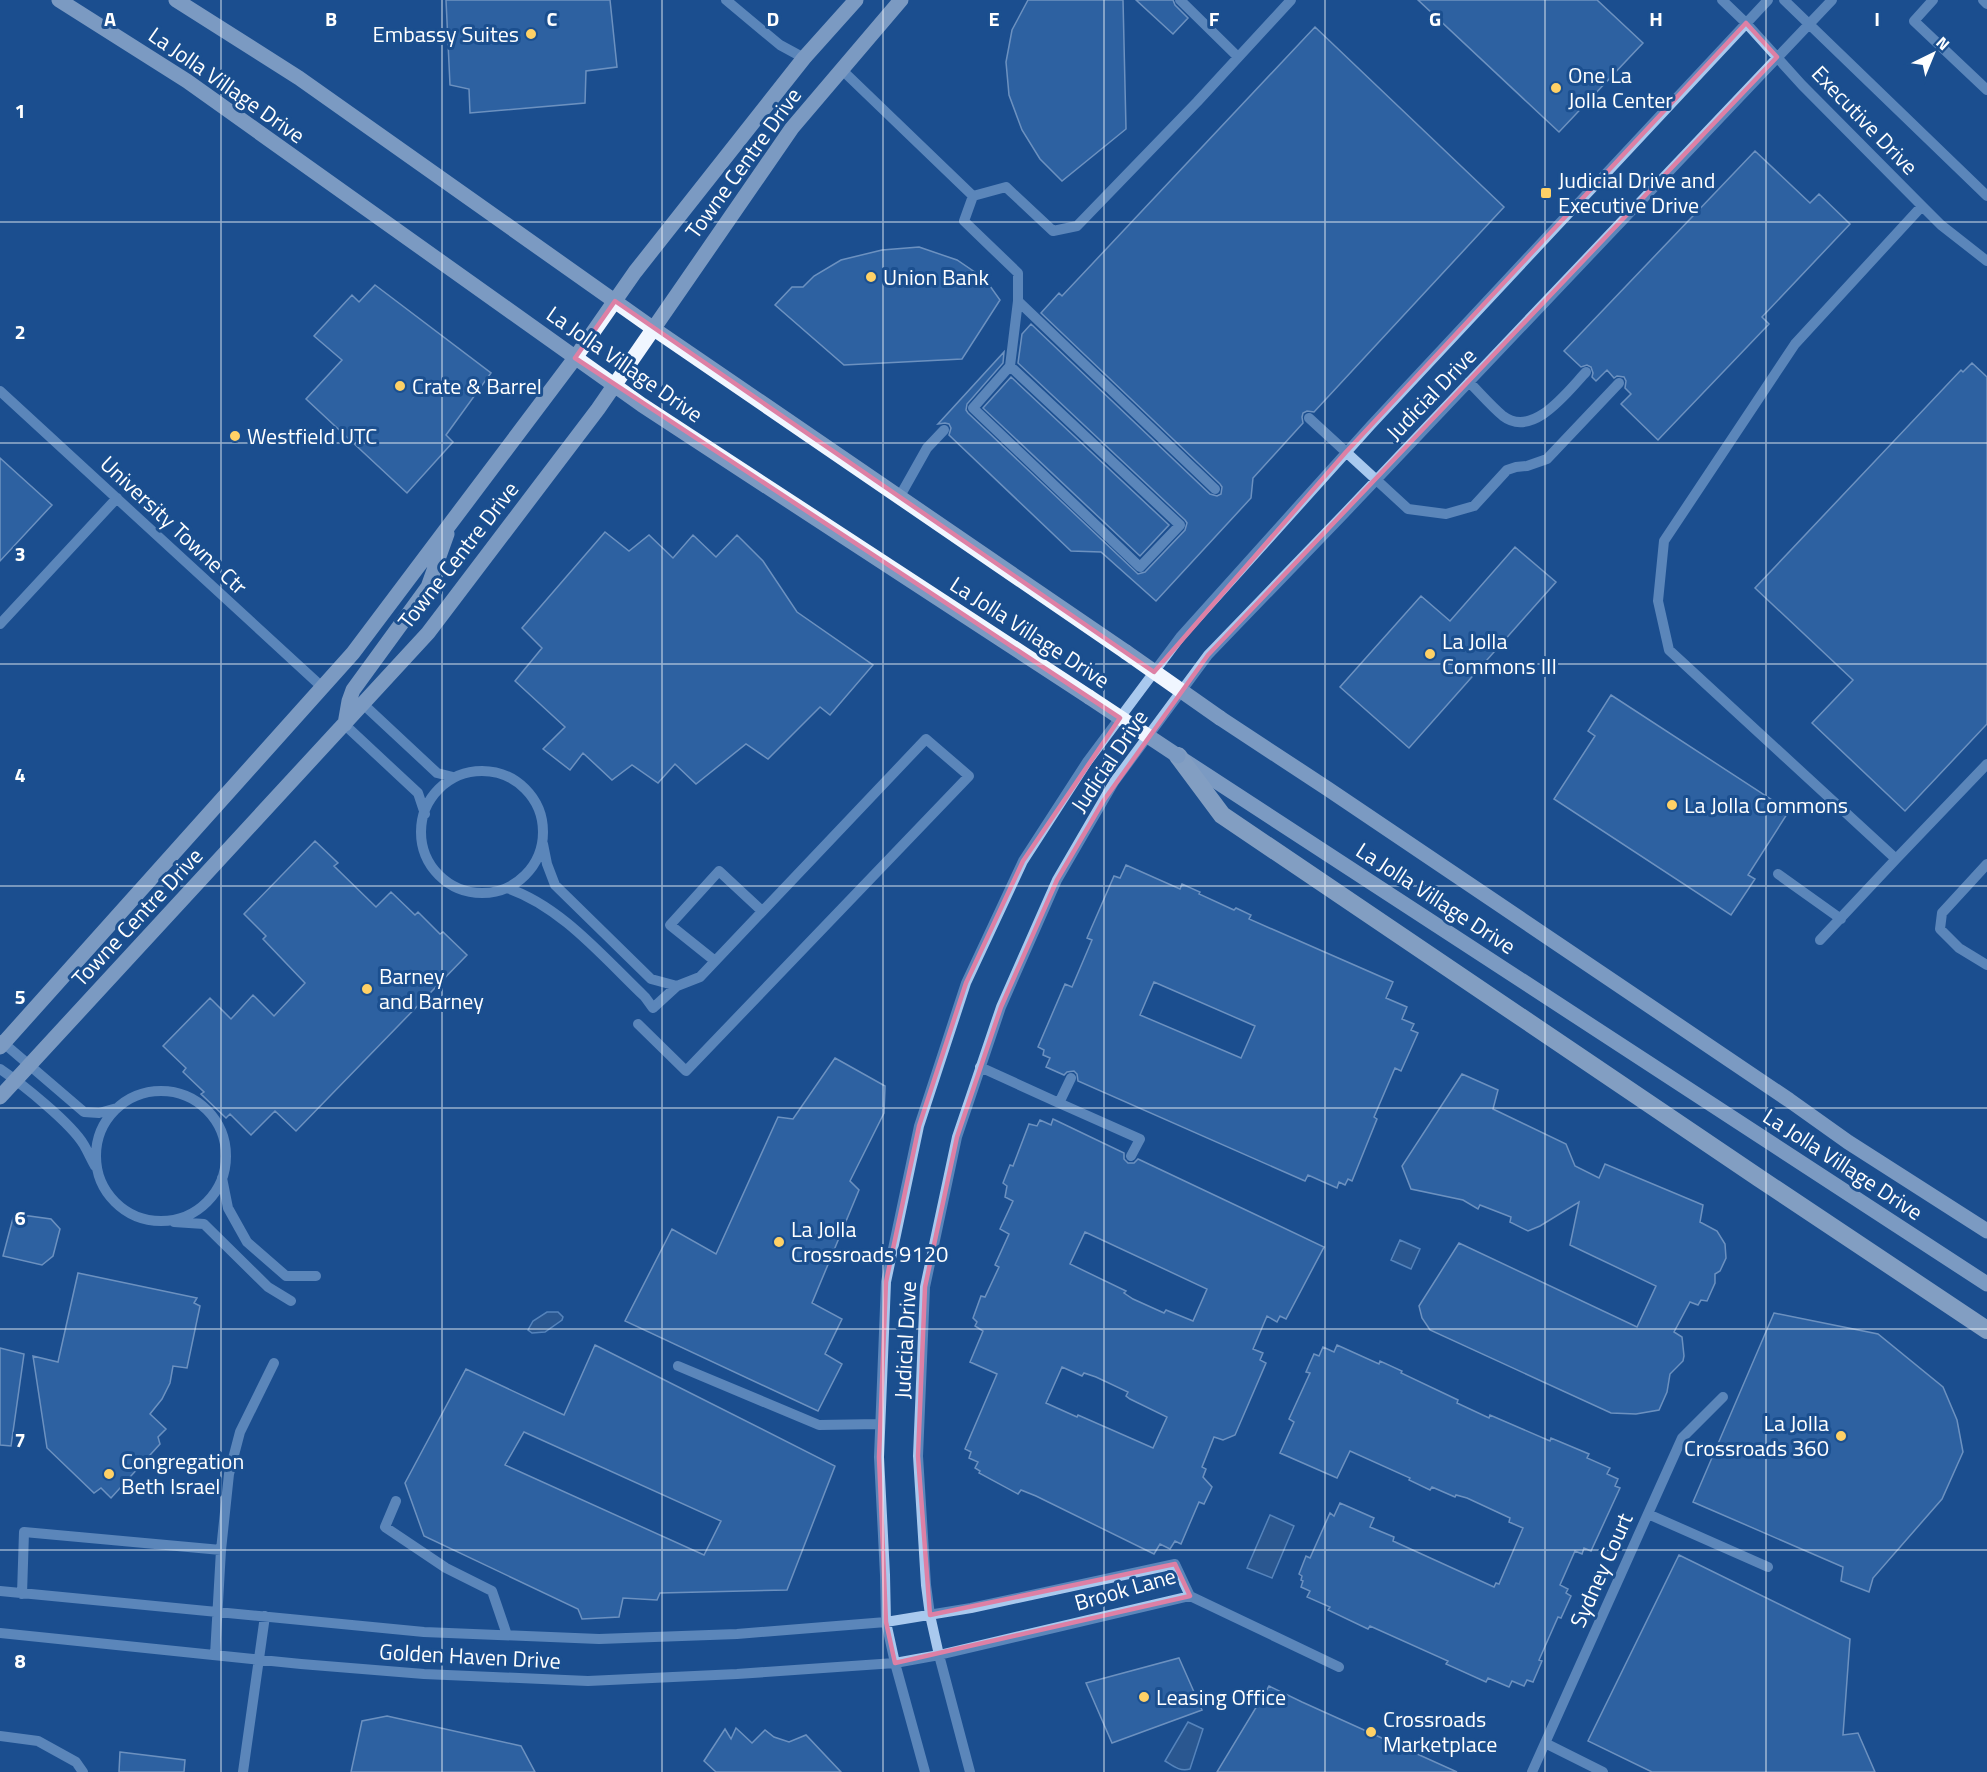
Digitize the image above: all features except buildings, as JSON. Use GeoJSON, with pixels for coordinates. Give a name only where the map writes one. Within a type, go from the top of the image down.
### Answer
{"type":"FeatureCollection","features":[{"type":"Feature","properties":{"kind":"highway"},"geometry":{"type":"LineString","coordinates":[[1178,756],[1222,814],[1758,1178],[1987,1330]]}},
{"type":"Feature","properties":{"kind":"main road","name":"La Jolla Village Drive"},"geometry":{"type":"LineString","coordinates":[[59,0],[187,81],[642,405],[1987,1284]]}},
{"type":"Feature","properties":{"kind":"main road","name":"La Jolla Village Drive"},"geometry":{"type":"LineString","coordinates":[[176,0],[299,78],[654,329],[1220,718],[1329,789],[1848,1142],[1987,1231]]}},
{"type":"Feature","properties":{"kind":"main road","name":"Towne Centre Drive"},"geometry":{"type":"LineString","coordinates":[[1,1043],[353,653],[575,358],[635,272],[804,58],[856,0]]}},
{"type":"Feature","properties":{"kind":"main road","name":"Towne Centre Drive"},"geometry":{"type":"LineString","coordinates":[[0,1097],[428,633],[615,385],[792,128],[901,0]]}},
{"type":"Feature","properties":{"kind":"main road"},"geometry":{"type":"LineString","coordinates":[[345,725],[353,690],[428,587],[452,520]]}},
{"type":"Feature","properties":{"kind":"street"},"geometry":{"type":"LineString","coordinates":[[726,0],[780,45],[804,58]]}},
{"type":"Feature","properties":{"kind":"street"},"geometry":{"type":"LineString","coordinates":[[1180,0],[1238,57]]}},
{"type":"Feature","properties":{"kind":"street"},"geometry":{"type":"LineString","coordinates":[[973,196],[1006,187],[1053,231],[1077,226],[1197,102],[1291,0]]}},
{"type":"Feature","properties":{"kind":"street","name":"Executive Drive"},"geometry":{"type":"LineString","coordinates":[[1722,0],[1941,225],[1987,261]]}},
{"type":"Feature","properties":{"kind":"street","name":"Judicial Drive"},"geometry":{"type":"LineString","coordinates":[[925,1772],[886,1622],[879,1457],[886,1282],[919,1126],[966,983],[1023,861],[1087,762],[1181,636],[1346,452],[1768,0]]}},
{"type":"Feature","properties":{"kind":"street","name":"Executive Drive"},"geometry":{"type":"LineString","coordinates":[[1784,0],[1987,196]]}},
{"type":"Feature","properties":{"kind":"street","name":"Judicial Drive"},"geometry":{"type":"LineString","coordinates":[[970,1772],[930,1615],[924,1561],[918,1456],[925,1287],[957,1137],[1001,1007],[1057,880],[1114,782],[1208,655],[1832,0]]}},
{"type":"Feature","properties":{"kind":"street"},"geometry":{"type":"LineString","coordinates":[[1933,0],[1914,21],[1987,90]]}},
{"type":"Feature","properties":{"kind":"street"},"geometry":{"type":"LineString","coordinates":[[1983,0],[1987,4]]}},
{"type":"Feature","properties":{"kind":"street"},"geometry":{"type":"LineString","coordinates":[[841,69],[973,196]]}},
{"type":"Feature","properties":{"kind":"street"},"geometry":{"type":"LineString","coordinates":[[973,196],[964,221],[1017,273],[1018,301],[1010,366],[973,408],[1140,567],[1180,525],[1010,366]]}},
{"type":"Feature","properties":{"kind":"street"},"geometry":{"type":"LineString","coordinates":[[1896,859],[1669,650],[1658,601],[1664,541],[1795,344],[1922,206]]}},
{"type":"Feature","properties":{"kind":"street"},"geometry":{"type":"LineString","coordinates":[[1018,301],[1215,489]]}},
{"type":"Feature","properties":{"kind":"street"},"geometry":{"type":"LineString","coordinates":[[1469,382],[1504,417],[1524,423],[1537,418],[1553,406],[1586,372]]}},
{"type":"Feature","properties":{"kind":"street"},"geometry":{"type":"LineString","coordinates":[[1308,417],[1408,509],[1446,514],[1474,506],[1507,470],[1547,459],[1619,383]]}},
{"type":"Feature","properties":{"kind":"street","name":"University Towne Ctr"},"geometry":{"type":"LineString","coordinates":[[0,391],[322,687]]}},
{"type":"Feature","properties":{"kind":"street"},"geometry":{"type":"LineString","coordinates":[[900,496],[927,448],[944,430]]}},
{"type":"Feature","properties":{"kind":"street"},"geometry":{"type":"LineString","coordinates":[[0,624],[117,498]]}},
{"type":"Feature","properties":{"kind":"street"},"geometry":{"type":"LineString","coordinates":[[363,704],[437,773],[453,777]]}},
{"type":"Feature","properties":{"kind":"street"},"geometry":{"type":"LineString","coordinates":[[345,725],[418,793],[425,814]]}},
{"type":"Feature","properties":{"kind":"street"},"geometry":{"type":"LineString","coordinates":[[507,888],[526,894],[556,913],[645,997],[653,1008],[677,986],[700,977],[926,739],[969,776],[686,1071],[638,1024]]}},
{"type":"Feature","properties":{"kind":"street"},"geometry":{"type":"LineString","coordinates":[[1820,940],[1987,764]]}},
{"type":"Feature","properties":{"kind":"street"},"geometry":{"type":"LineString","coordinates":[[543,842],[536,862],[526,875],[507,888],[486,893],[463,890],[444,879],[429,862],[422,843],[421,823],[436,790],[453,777],[470,771],[487,770],[506,775],[528,791],[540,812],[547,864],[555,885],[651,979],[677,986]]}},
{"type":"Feature","properties":{"kind":"street"},"geometry":{"type":"LineString","coordinates":[[1987,864],[1942,913],[1940,929],[1959,948],[1987,965]]}},
{"type":"Feature","properties":{"kind":"street"},"geometry":{"type":"LineString","coordinates":[[715,961],[670,925],[719,872],[762,911]]}},
{"type":"Feature","properties":{"kind":"street"},"geometry":{"type":"LineString","coordinates":[[1778,874],[1841,919]]}},
{"type":"Feature","properties":{"kind":"street"},"geometry":{"type":"LineString","coordinates":[[1,1043],[31,1065],[84,1112],[99,1113],[117,1107],[133,1097],[151,1092],[171,1092],[189,1098],[205,1108],[217,1123],[224,1141],[226,1160],[222,1178],[214,1194],[203,1206],[189,1215],[172,1221],[156,1221]]}},
{"type":"Feature","properties":{"kind":"street"},"geometry":{"type":"LineString","coordinates":[[981,1067],[1140,1139],[1131,1156]]}},
{"type":"Feature","properties":{"kind":"street"},"geometry":{"type":"LineString","coordinates":[[0,1069],[16,1080],[74,1132],[84,1144],[112,1200],[132,1214],[156,1221],[204,1224],[268,1287],[291,1301]]}},
{"type":"Feature","properties":{"kind":"street"},"geometry":{"type":"LineString","coordinates":[[1059,1103],[1071,1078]]}},
{"type":"Feature","properties":{"kind":"street"},"geometry":{"type":"LineString","coordinates":[[97,1171],[99,1136],[108,1118],[117,1107]]}},
{"type":"Feature","properties":{"kind":"street"},"geometry":{"type":"LineString","coordinates":[[222,1178],[228,1208],[247,1242],[286,1276],[316,1276]]}},
{"type":"Feature","properties":{"kind":"street"},"geometry":{"type":"LineString","coordinates":[[215,1655],[229,1474],[240,1432],[274,1363]]}},
{"type":"Feature","properties":{"kind":"street"},"geometry":{"type":"LineString","coordinates":[[678,1366],[819,1425],[880,1424]]}},
{"type":"Feature","properties":{"kind":"street","name":"Sydney Court"},"geometry":{"type":"LineString","coordinates":[[1532,1772],[1682,1438],[1724,1397]]}},
{"type":"Feature","properties":{"kind":"street"},"geometry":{"type":"LineString","coordinates":[[396,1501],[385,1527],[446,1568],[492,1591],[507,1635]]}},
{"type":"Feature","properties":{"kind":"street"},"geometry":{"type":"LineString","coordinates":[[1648,1515],[1768,1567]]}},
{"type":"Feature","properties":{"kind":"street"},"geometry":{"type":"LineString","coordinates":[[22,1594],[24,1532],[222,1550]]}},
{"type":"Feature","properties":{"kind":"street","name":"Brook Lane"},"geometry":{"type":"LineString","coordinates":[[930,1615],[1175,1564],[1190,1596],[939,1655]]}},
{"type":"Feature","properties":{"kind":"street","name":"Golden Haven Drive"},"geometry":{"type":"LineString","coordinates":[[0,1591],[424,1632],[599,1639],[726,1635],[886,1622],[930,1615]]}},
{"type":"Feature","properties":{"kind":"street"},"geometry":{"type":"LineString","coordinates":[[1190,1596],[1339,1666]]}},
{"type":"Feature","properties":{"kind":"street"},"geometry":{"type":"LineString","coordinates":[[243,1772],[265,1616]]}},
{"type":"Feature","properties":{"kind":"street","name":"Golden Haven Drive"},"geometry":{"type":"LineString","coordinates":[[0,1633],[259,1660],[424,1674],[588,1681],[895,1663],[939,1655]]}},
{"type":"Feature","properties":{"kind":"street"},"geometry":{"type":"LineString","coordinates":[[0,1736],[38,1741],[76,1762],[82,1772]]}},
{"type":"Feature","properties":{"kind":"street"},"geometry":{"type":"LineString","coordinates":[[1545,1743],[1603,1772]]}},
{"type":"Feature","properties":{"kind":"highlighted area"},"geometry":{"type":"Polygon","coordinates":[[[1746,23],[1777,57],[1208,655],[1104,800],[1057,880],[1001,1007],[957,1137],[925,1287],[918,1456],[930,1615],[1175,1564],[1190,1596],[895,1663],[886,1622],[879,1457],[886,1282],[919,1126],[966,983],[1023,861],[1120,718],[575,358],[615,301],[1154,672],[1346,452],[1746,23]]]}},
{"type":"Feature","properties":{"kind":"water"},"geometry":{"type":"Polygon","coordinates":[[[1400,1240],[1420,1249],[1411,1269],[1391,1260],[1400,1240]]]}},
{"type":"Feature","properties":{"kind":"water"},"geometry":{"type":"Polygon","coordinates":[[[547,1312],[558,1312],[563,1317],[562,1320],[545,1332],[532,1333],[528,1330],[533,1321],[547,1312]]]}},
{"type":"Feature","properties":{"kind":"water"},"geometry":{"type":"Polygon","coordinates":[[[1270,1515],[1294,1526],[1272,1578],[1247,1568],[1270,1515]]]}},
{"type":"Feature","properties":{"kind":"water"},"geometry":{"type":"Polygon","coordinates":[[[1188,1722],[1203,1729],[1190,1769],[1183,1770],[1165,1761],[1188,1722]]]}},
{"type":"Feature","properties":{"kind":"place","name":"Embassy Suites"},"geometry":{"type":"Point","coordinates":[531,34]}},
{"type":"Feature","properties":{"kind":"place","name":"One La Jolla Center"},"geometry":{"type":"Point","coordinates":[1556,88]}},
{"type":"Feature","properties":{"kind":"place","name":"Judicial Drive and Executive Drive"},"geometry":{"type":"Point","coordinates":[1546,193]}},
{"type":"Feature","properties":{"kind":"place","name":"Union Bank"},"geometry":{"type":"Point","coordinates":[871,277]}},
{"type":"Feature","properties":{"kind":"place","name":"Crate & Barrel"},"geometry":{"type":"Point","coordinates":[400,386]}},
{"type":"Feature","properties":{"kind":"place","name":"Westfield UTC"},"geometry":{"type":"Point","coordinates":[235,436]}},
{"type":"Feature","properties":{"kind":"place","name":"La Jolla Commons III"},"geometry":{"type":"Point","coordinates":[1430,654]}},
{"type":"Feature","properties":{"kind":"place","name":"La Jolla Commons"},"geometry":{"type":"Point","coordinates":[1672,805]}},
{"type":"Feature","properties":{"kind":"place","name":"Barney and Barney"},"geometry":{"type":"Point","coordinates":[367,989]}},
{"type":"Feature","properties":{"kind":"place","name":"La Jolla Crossroads 9120"},"geometry":{"type":"Point","coordinates":[779,1242]}},
{"type":"Feature","properties":{"kind":"place","name":"La Jolla Crossroads 360"},"geometry":{"type":"Point","coordinates":[1841,1436]}},
{"type":"Feature","properties":{"kind":"place","name":"Congregation Beth Israel"},"geometry":{"type":"Point","coordinates":[109,1474]}},
{"type":"Feature","properties":{"kind":"place","name":"Leasing Office"},"geometry":{"type":"Point","coordinates":[1144,1697]}},
{"type":"Feature","properties":{"kind":"place","name":"Crossroads Marketplace"},"geometry":{"type":"Point","coordinates":[1371,1732]}}]}
